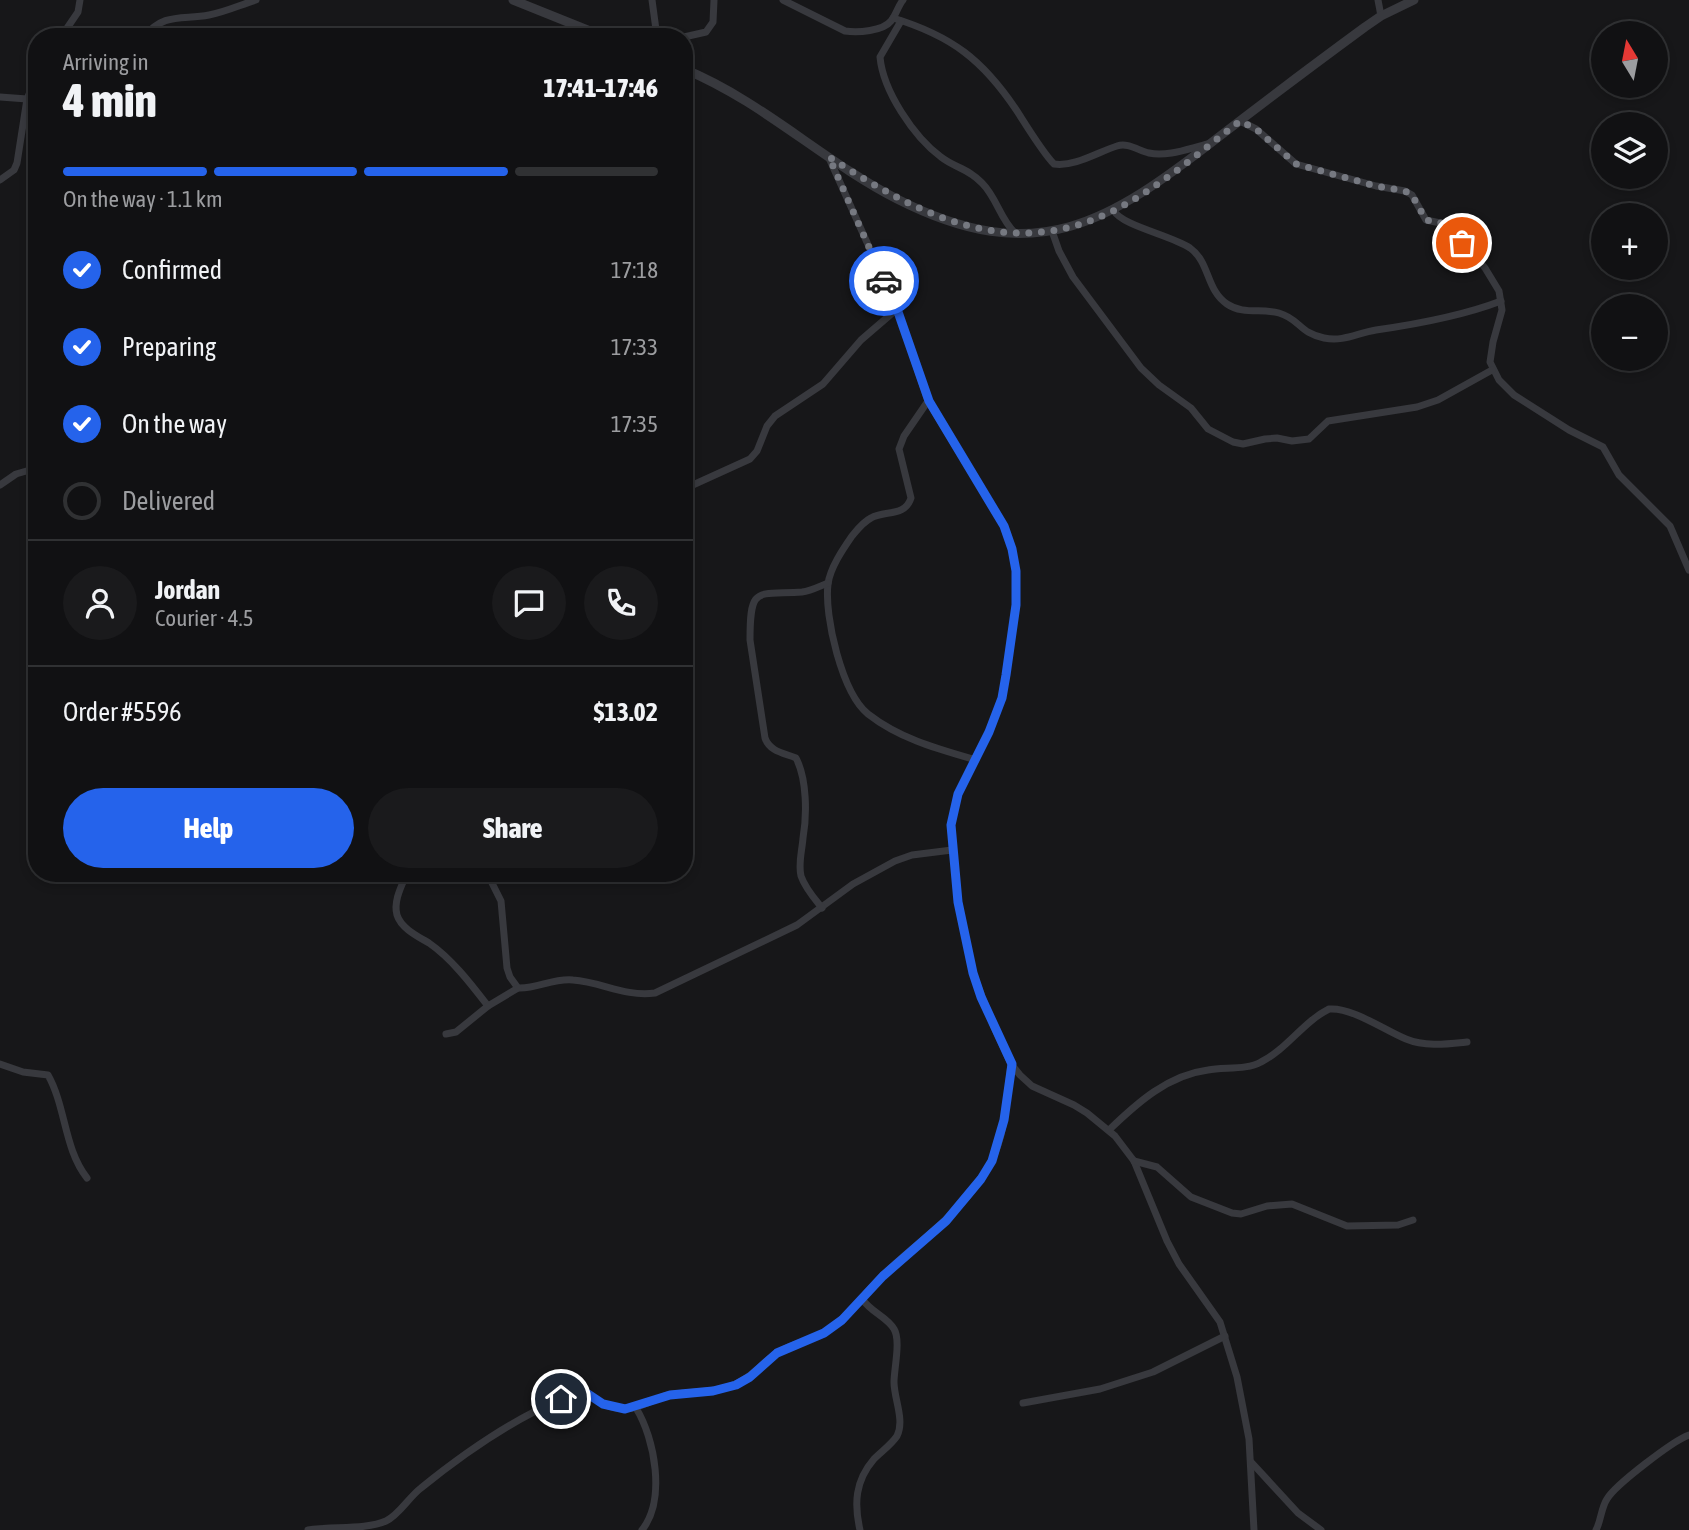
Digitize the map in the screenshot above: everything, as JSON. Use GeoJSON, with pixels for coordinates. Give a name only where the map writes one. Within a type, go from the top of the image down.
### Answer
{"type":"FeatureCollection","features":[{"type":"Feature","properties":{"kind":"street"},"geometry":{"type":"LineString","coordinates":[[67,28],[78,12],[80,0]]}},
{"type":"Feature","properties":{"kind":"street"},"geometry":{"type":"LineString","coordinates":[[152,28],[165,20],[211,15],[256,0]]}},
{"type":"Feature","properties":{"kind":"street"},"geometry":{"type":"LineString","coordinates":[[513,0],[583,28]]}},
{"type":"Feature","properties":{"kind":"street"},"geometry":{"type":"LineString","coordinates":[[652,0],[656,28]]}},
{"type":"Feature","properties":{"kind":"street"},"geometry":{"type":"LineString","coordinates":[[693,35],[706,32],[713,22],[714,0]]}},
{"type":"Feature","properties":{"kind":"street"},"geometry":{"type":"LineString","coordinates":[[783,0],[845,31],[855,32],[886,25],[897,19]]}},
{"type":"Feature","properties":{"kind":"street"},"geometry":{"type":"LineString","coordinates":[[903,0],[880,57],[884,76],[901,110],[922,141],[944,160],[969,170],[990,192],[1006,224],[1015,233]]}},
{"type":"Feature","properties":{"kind":"street"},"geometry":{"type":"LineString","coordinates":[[1378,0],[1381,16]]}},
{"type":"Feature","properties":{"kind":"street"},"geometry":{"type":"LineString","coordinates":[[693,73],[736,93],[829,157],[897,199],[948,221],[994,232],[1052,231],[1076,226],[1114,211],[1148,190],[1381,16],[1414,0]]}},
{"type":"Feature","properties":{"kind":"street"},"geometry":{"type":"LineString","coordinates":[[897,19],[948,41],[977,61],[1007,96],[1054,164],[1077,161],[1122,145],[1143,152],[1162,154],[1210,144]]}},
{"type":"Feature","properties":{"kind":"street"},"geometry":{"type":"LineString","coordinates":[[0,97],[27,99],[17,163],[14,170],[0,180]]}},
{"type":"Feature","properties":{"kind":"street"},"geometry":{"type":"LineString","coordinates":[[1240,121],[1263,134],[1296,164],[1376,186],[1395,188],[1412,195],[1426,220],[1445,224],[1452,229],[1485,268],[1499,291],[1499,325],[1490,352],[1492,370],[1514,395],[1603,447],[1619,475],[1670,526],[1689,570]]}},
{"type":"Feature","properties":{"kind":"street"},"geometry":{"type":"LineString","coordinates":[[829,157],[897,309],[929,401],[1004,526],[1016,571],[1016,605],[1002,698],[976,760],[958,794],[953,811],[952,850],[958,902],[973,973],[981,997],[1012,1064],[1032,1086],[1074,1105],[1109,1130],[1134,1161],[1179,1264],[1215,1314],[1225,1336],[1237,1377],[1252,1463],[1254,1530]]}},
{"type":"Feature","properties":{"kind":"street"},"geometry":{"type":"LineString","coordinates":[[1114,211],[1127,222],[1176,239],[1197,253],[1202,259],[1212,288],[1228,305],[1242,311],[1276,312],[1295,319],[1300,328],[1318,337],[1342,340],[1501,301]]}},
{"type":"Feature","properties":{"kind":"street"},"geometry":{"type":"LineString","coordinates":[[1052,231],[1073,277],[1141,368],[1191,408],[1208,429],[1233,442],[1243,444],[1277,438],[1292,441],[1308,439],[1328,421],[1417,407],[1438,400],[1492,370]]}},
{"type":"Feature","properties":{"kind":"street"},"geometry":{"type":"LineString","coordinates":[[693,485],[750,459],[775,416],[823,384],[867,333],[897,309]]}},
{"type":"Feature","properties":{"kind":"street"},"geometry":{"type":"LineString","coordinates":[[929,401],[904,436],[899,449],[911,498],[909,505],[904,510],[880,514],[864,522],[842,552],[828,583],[832,625],[839,659],[850,690],[865,712],[893,731],[921,744],[976,760]]}},
{"type":"Feature","properties":{"kind":"street"},"geometry":{"type":"LineString","coordinates":[[0,485],[16,474],[28,471]]}},
{"type":"Feature","properties":{"kind":"street"},"geometry":{"type":"LineString","coordinates":[[822,908],[810,894],[800,874],[805,824],[801,768],[796,758],[774,750],[768,746],[765,738],[750,623],[754,600],[760,595],[772,591],[805,592],[828,583]]}},
{"type":"Feature","properties":{"kind":"street"},"geometry":{"type":"LineString","coordinates":[[446,1034],[456,1032],[488,1006],[518,988],[527,989],[558,979],[572,979],[636,995],[654,993],[785,932],[853,884],[895,861],[912,855],[952,850]]}},
{"type":"Feature","properties":{"kind":"street"},"geometry":{"type":"LineString","coordinates":[[404,882],[397,899],[397,915],[401,922],[443,955],[488,1006]]}},
{"type":"Feature","properties":{"kind":"street"},"geometry":{"type":"LineString","coordinates":[[490,882],[500,901],[507,968],[518,988]]}},
{"type":"Feature","properties":{"kind":"street"},"geometry":{"type":"LineString","coordinates":[[1109,1130],[1166,1083],[1181,1076],[1204,1070],[1260,1063],[1329,1009],[1338,1008],[1408,1040],[1421,1043],[1467,1042]]}},
{"type":"Feature","properties":{"kind":"street"},"geometry":{"type":"LineString","coordinates":[[0,1064],[23,1072],[48,1075],[79,1168],[87,1178]]}},
{"type":"Feature","properties":{"kind":"street"},"geometry":{"type":"LineString","coordinates":[[308,1530],[385,1522],[421,1488],[510,1423],[572,1395],[588,1394],[615,1408],[636,1408],[670,1395],[713,1391],[736,1385],[750,1377],[777,1353],[824,1333],[842,1320],[883,1276],[946,1221],[981,1179],[992,1161],[999,1141],[1012,1064]]}},
{"type":"Feature","properties":{"kind":"street"},"geometry":{"type":"LineString","coordinates":[[1134,1161],[1157,1167],[1191,1197],[1232,1213],[1241,1214],[1267,1206],[1292,1204],[1347,1226],[1398,1226],[1413,1220]]}},
{"type":"Feature","properties":{"kind":"street"},"geometry":{"type":"LineString","coordinates":[[860,1530],[855,1505],[860,1484],[873,1460],[888,1447],[897,1434],[900,1424],[894,1387],[897,1334],[890,1323],[863,1300]]}},
{"type":"Feature","properties":{"kind":"street"},"geometry":{"type":"LineString","coordinates":[[1023,1403],[1100,1389],[1153,1372],[1225,1336]]}},
{"type":"Feature","properties":{"kind":"street"},"geometry":{"type":"LineString","coordinates":[[636,1408],[649,1443],[655,1476],[653,1508],[642,1530]]}},
{"type":"Feature","properties":{"kind":"street"},"geometry":{"type":"LineString","coordinates":[[1596,1530],[1606,1500],[1614,1490],[1687,1434]]}},
{"type":"Feature","properties":{"kind":"street"},"geometry":{"type":"LineString","coordinates":[[1252,1463],[1298,1513],[1321,1530]]}},
{"type":"Feature","properties":{"kind":"way so far"},"geometry":{"type":"LineString","coordinates":[[884,281],[829,157],[897,199],[969,228],[1015,233],[1052,231],[1076,226],[1114,211],[1148,190],[1240,121],[1256,129],[1296,164],[1376,186],[1405,191],[1412,195],[1426,220],[1445,224],[1462,243]]}},
{"type":"Feature","properties":{"kind":"route"},"geometry":{"type":"LineString","coordinates":[[561,1399],[588,1394],[615,1408],[636,1408],[653,1399],[670,1395],[723,1389],[750,1377],[777,1353],[824,1333],[842,1320],[883,1276],[946,1221],[981,1179],[992,1161],[999,1141],[1012,1064],[981,997],[973,973],[958,902],[951,825],[958,794],[989,732],[1002,698],[1016,605],[1016,571],[1004,526],[934,412],[897,309],[884,281]]}}]}
